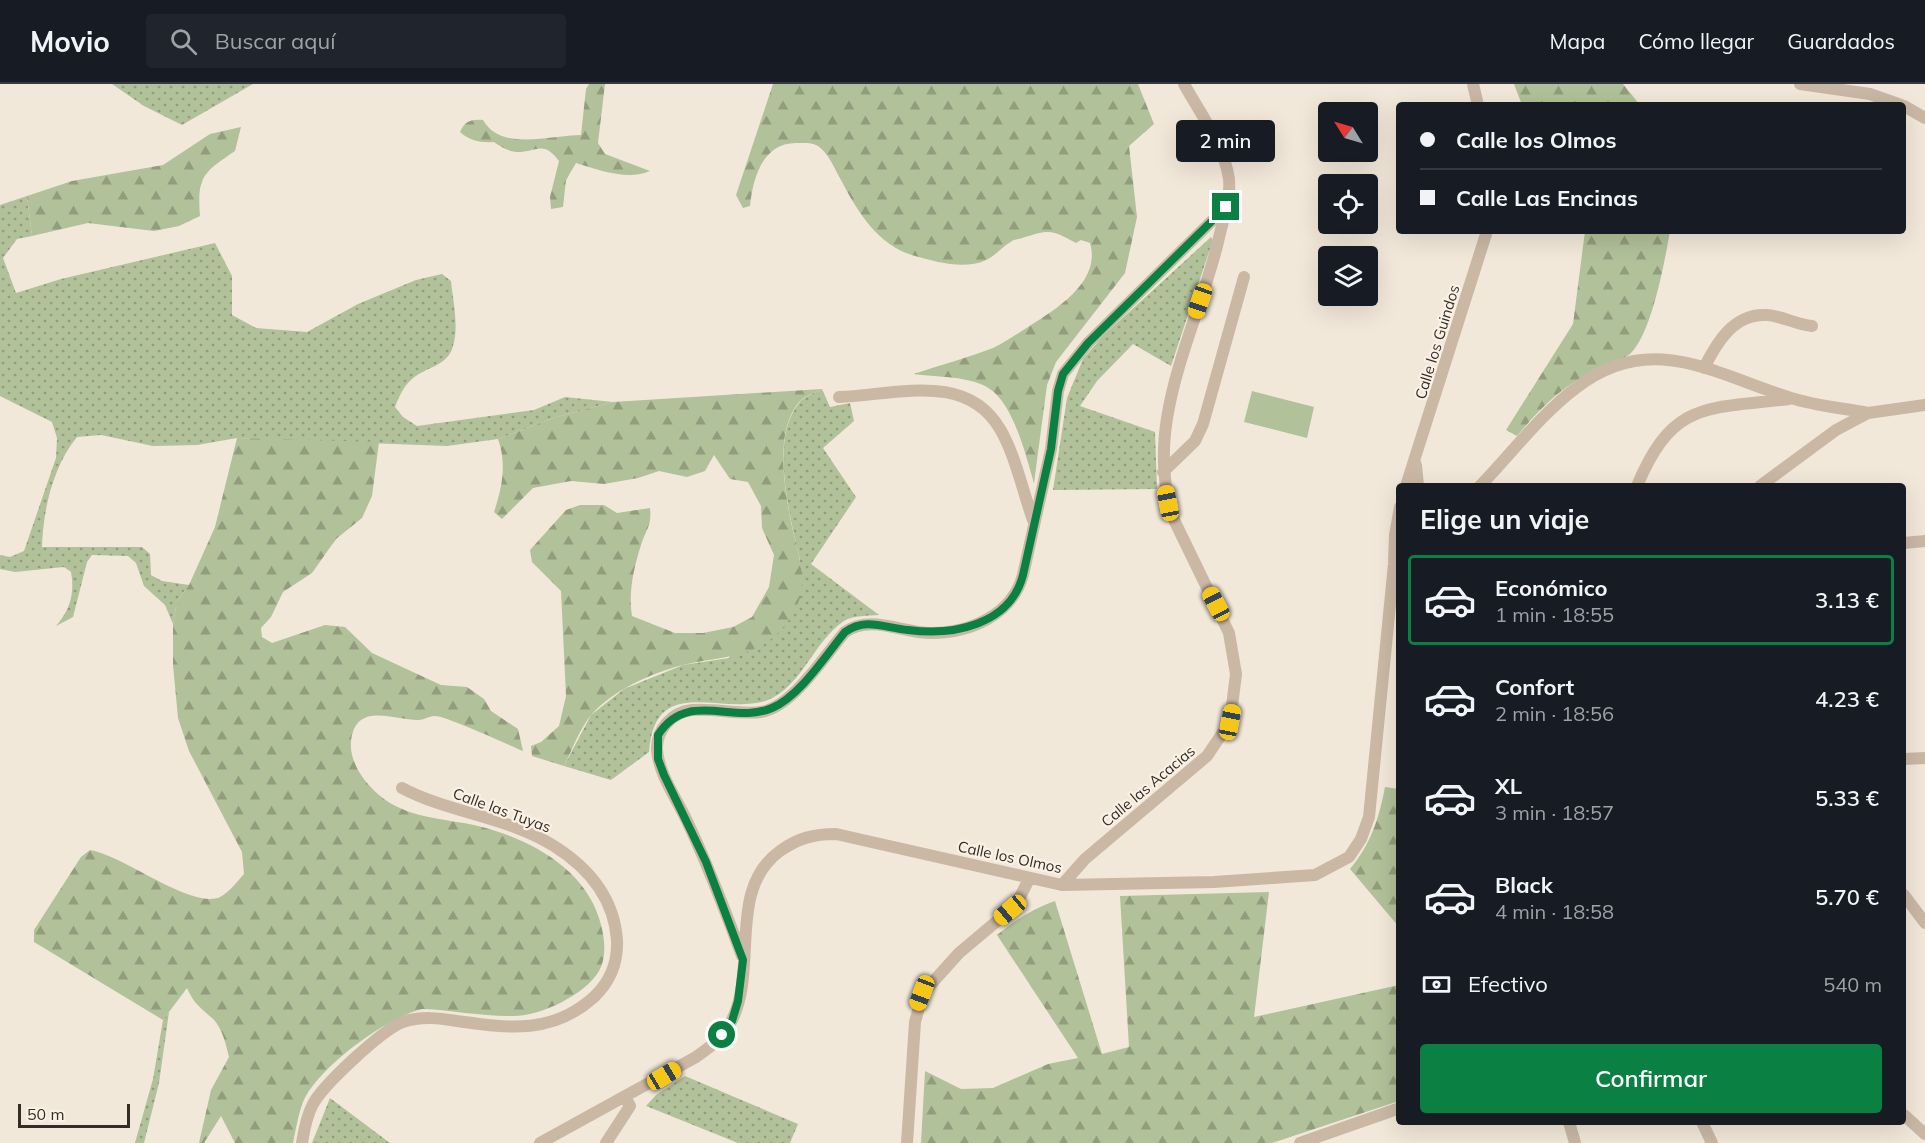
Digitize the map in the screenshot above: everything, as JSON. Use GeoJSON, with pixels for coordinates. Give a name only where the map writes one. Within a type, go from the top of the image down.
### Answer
{"type":"FeatureCollection","features":[{"type":"Feature","properties":{"kind":"street","name":"Calle las Acacias"},"geometry":{"type":"LineString","coordinates":[[1062,885],[1085,859],[1207,756],[1230,722],[1236,674],[1229,633],[1175,522],[1168,503],[1163,472],[1165,423],[1174,384],[1211,268],[1226,207],[1229,177],[1221,151],[1184,84]]}},
{"type":"Feature","properties":{"kind":"street"},"geometry":{"type":"LineString","coordinates":[[1473,84],[1477,102]]}},
{"type":"Feature","properties":{"kind":"street"},"geometry":{"type":"LineString","coordinates":[[1800,84],[1870,94],[1891,102]]}},
{"type":"Feature","properties":{"kind":"street"},"geometry":{"type":"LineString","coordinates":[[1906,108],[1925,118]]}},
{"type":"Feature","properties":{"kind":"street"},"geometry":{"type":"LineString","coordinates":[[743,960],[706,862],[658,759],[658,735],[675,716],[691,710],[761,712],[775,707],[792,693],[845,632],[855,625],[880,624],[931,633],[965,627],[993,617],[1008,605],[1019,590],[1051,449],[1058,391],[1063,374],[1088,343],[1226,207]]}},
{"type":"Feature","properties":{"kind":"street","name":"Calle los Guindos"},"geometry":{"type":"LineString","coordinates":[[1407,483],[1486,234]]}},
{"type":"Feature","properties":{"kind":"street"},"geometry":{"type":"LineString","coordinates":[[1163,472],[1195,441],[1203,424],[1244,277]]}},
{"type":"Feature","properties":{"kind":"street"},"geometry":{"type":"LineString","coordinates":[[1704,368],[1719,340],[1732,326],[1754,316],[1768,315],[1812,326]]}},
{"type":"Feature","properties":{"kind":"street"},"geometry":{"type":"LineString","coordinates":[[1483,483],[1576,388],[1609,369],[1653,357],[1681,360],[1794,399],[1868,413],[1925,405]]}},
{"type":"Feature","properties":{"kind":"street"},"geometry":{"type":"LineString","coordinates":[[839,397],[930,390],[963,395],[975,401],[1001,430],[1034,522]]}},
{"type":"Feature","properties":{"kind":"street"},"geometry":{"type":"LineString","coordinates":[[1638,483],[1665,434],[1678,424],[1721,405],[1794,399]]}},
{"type":"Feature","properties":{"kind":"street"},"geometry":{"type":"LineString","coordinates":[[1764,483],[1836,430],[1868,413]]}},
{"type":"Feature","properties":{"kind":"street","name":"Calle los Guindos"},"geometry":{"type":"LineString","coordinates":[[1416,461],[1418,483]]}},
{"type":"Feature","properties":{"kind":"street"},"geometry":{"type":"LineString","coordinates":[[1906,543],[1925,541]]}},
{"type":"Feature","properties":{"kind":"street","name":"Calle los Olmos"},"geometry":{"type":"LineString","coordinates":[[540,1143],[713,1046],[732,1021],[738,1001],[748,902],[761,868],[783,848],[807,837],[836,834],[1062,885],[1214,882],[1315,875],[1349,856],[1361,839],[1369,817],[1396,570]]}},
{"type":"Feature","properties":{"kind":"street"},"geometry":{"type":"LineString","coordinates":[[1906,759],[1925,758]]}},
{"type":"Feature","properties":{"kind":"street","name":"Calle las Tuyas"},"geometry":{"type":"LineString","coordinates":[[302,1143],[312,1105],[322,1092],[382,1036],[402,1022],[435,1017],[524,1028],[549,1022],[586,1004],[600,991],[614,968],[617,950],[616,933],[608,904],[598,884],[575,860],[551,844],[495,821],[419,797],[402,788]]}},
{"type":"Feature","properties":{"kind":"street"},"geometry":{"type":"LineString","coordinates":[[907,1143],[915,1022],[922,993],[959,953],[1016,905],[1029,879]]}},
{"type":"Feature","properties":{"kind":"street"},"geometry":{"type":"LineString","coordinates":[[1906,898],[1925,923]]}},
{"type":"Feature","properties":{"kind":"street"},"geometry":{"type":"LineString","coordinates":[[606,1143],[630,1106],[625,1097]]}},
{"type":"Feature","properties":{"kind":"street"},"geometry":{"type":"LineString","coordinates":[[1300,1143],[1318,1140],[1396,1110]]}},
{"type":"Feature","properties":{"kind":"street"},"geometry":{"type":"LineString","coordinates":[[1906,1117],[1925,1134]]}},
{"type":"Feature","properties":{"kind":"street"},"geometry":{"type":"LineString","coordinates":[[1570,1125],[1575,1143]]}},
{"type":"Feature","properties":{"kind":"street"},"geometry":{"type":"LineString","coordinates":[[1703,1125],[1712,1143]]}},
{"type":"Feature","properties":{"kind":"green space"},"geometry":{"type":"Polygon","coordinates":[[[112,84],[253,84],[182,125],[144,106],[112,84]]]}},
{"type":"Feature","properties":{"kind":"green space"},"geometry":{"type":"Polygon","coordinates":[[[589,84],[605,84],[598,143],[605,154],[650,171],[623,175],[576,163],[566,180],[563,207],[551,209],[550,197],[559,161],[554,155],[545,149],[514,152],[494,142],[480,142],[460,132],[466,123],[472,120],[483,120],[491,130],[514,139],[528,140],[581,135],[586,89],[589,84]]]}},
{"type":"Feature","properties":{"kind":"green space"},"geometry":{"type":"Polygon","coordinates":[[[773,84],[1138,84],[1154,124],[1129,146],[1137,217],[1125,273],[1056,362],[1047,385],[1034,483],[1022,443],[1010,414],[993,392],[983,385],[967,380],[914,374],[993,348],[1061,304],[1073,294],[1089,271],[1092,257],[1090,243],[1081,240],[1076,243],[1062,235],[1046,232],[1013,240],[980,263],[951,264],[915,256],[890,244],[870,226],[854,204],[825,153],[818,146],[807,143],[784,145],[767,156],[757,174],[750,206],[743,208],[736,195],[773,84]]]}},
{"type":"Feature","properties":{"kind":"green space"},"geometry":{"type":"Polygon","coordinates":[[[1514,84],[1623,84],[1638,102],[1521,102],[1514,84]]]}},
{"type":"Feature","properties":{"kind":"green space"},"geometry":{"type":"Polygon","coordinates":[[[241,127],[235,151],[204,177],[200,192],[200,216],[179,226],[154,231],[88,223],[32,236],[27,196],[72,181],[163,165],[210,134],[241,127]]]}},
{"type":"Feature","properties":{"kind":"green space"},"geometry":{"type":"Polygon","coordinates":[[[27,196],[32,236],[17,239],[3,258],[16,293],[61,279],[215,243],[232,276],[232,315],[256,328],[307,332],[358,304],[416,280],[442,274],[451,281],[456,322],[455,339],[450,353],[441,363],[416,376],[406,386],[395,407],[403,417],[417,426],[534,410],[565,397],[613,402],[556,417],[498,439],[447,446],[237,438],[197,445],[153,446],[101,435],[77,437],[62,461],[51,489],[42,547],[142,547],[150,554],[151,575],[162,581],[189,585],[177,601],[173,624],[165,605],[144,586],[136,563],[128,556],[92,555],[87,562],[73,617],[56,626],[65,614],[70,601],[71,572],[64,567],[15,572],[0,569],[0,555],[10,557],[24,551],[56,458],[57,438],[52,422],[0,396],[0,205],[27,196]]]}},
{"type":"Feature","properties":{"kind":"green space"},"geometry":{"type":"Polygon","coordinates":[[[1585,234],[1669,234],[1651,313],[1631,353],[1566,387],[1540,410],[1517,436],[1506,430],[1573,324],[1585,234]]]}},
{"type":"Feature","properties":{"kind":"green space"},"geometry":{"type":"Polygon","coordinates":[[[1211,237],[1213,240],[1171,366],[1133,344],[1097,381],[1080,406],[1155,432],[1157,489],[1053,490],[1067,398],[1083,359],[1103,336],[1211,237]]]}},
{"type":"Feature","properties":{"kind":"green space"},"geometry":{"type":"Polygon","coordinates":[[[822,389],[830,407],[850,403],[854,421],[823,448],[856,497],[811,564],[879,615],[856,617],[844,621],[824,640],[790,685],[768,700],[750,704],[694,702],[677,705],[664,713],[654,727],[649,752],[611,780],[564,766],[591,715],[624,689],[683,665],[729,658],[800,560],[784,479],[785,437],[790,418],[799,403],[822,389]]]}},
{"type":"Feature","properties":{"kind":"green space"},"geometry":{"type":"Polygon","coordinates":[[[822,389],[799,402],[791,414],[784,442],[784,473],[802,575],[802,587],[795,610],[784,626],[772,638],[746,652],[671,668],[646,678],[611,697],[592,714],[580,732],[564,766],[532,756],[531,746],[541,742],[559,726],[566,696],[561,591],[532,562],[530,550],[566,510],[580,505],[604,505],[617,513],[650,508],[649,523],[638,553],[632,580],[632,616],[675,633],[703,633],[733,627],[752,617],[769,587],[774,555],[762,528],[761,506],[748,482],[730,479],[714,455],[705,471],[687,477],[659,471],[638,478],[604,484],[571,481],[533,488],[502,519],[494,512],[503,467],[498,439],[556,417],[613,402],[822,389]]]}},
{"type":"Feature","properties":{"kind":"green space"},"geometry":{"type":"Polygon","coordinates":[[[1252,391],[1314,407],[1307,438],[1244,422],[1252,391]]]}},
{"type":"Feature","properties":{"kind":"green space"},"geometry":{"type":"Polygon","coordinates":[[[237,438],[379,442],[372,496],[362,518],[336,539],[312,573],[283,592],[271,617],[261,628],[262,637],[272,643],[325,625],[345,627],[372,653],[441,685],[467,687],[484,699],[491,711],[518,729],[523,751],[441,717],[433,716],[418,720],[387,716],[368,717],[360,721],[354,729],[351,749],[355,764],[363,778],[373,790],[390,803],[414,813],[497,831],[551,857],[567,870],[591,900],[599,918],[604,944],[602,965],[593,980],[574,995],[549,1008],[514,1016],[423,1009],[391,1022],[373,1033],[338,1059],[311,1089],[301,1107],[293,1143],[235,1143],[221,1116],[204,1143],[199,1143],[211,1090],[229,1057],[222,1034],[215,1021],[196,1003],[187,988],[163,1020],[34,942],[34,930],[81,857],[90,850],[120,861],[175,889],[208,899],[223,895],[244,874],[242,852],[189,751],[178,718],[173,665],[173,624],[177,601],[189,585],[215,527],[237,438]]]}},
{"type":"Feature","properties":{"kind":"green space"},"geometry":{"type":"Polygon","coordinates":[[[1385,787],[1396,789],[1396,923],[1350,869],[1373,830],[1385,787]]]}},
{"type":"Feature","properties":{"kind":"green space"},"geometry":{"type":"Polygon","coordinates":[[[1269,892],[1254,1017],[1396,986],[1396,1102],[1272,1143],[921,1143],[925,1071],[961,1089],[993,1088],[1048,1064],[1078,1058],[997,935],[1011,924],[1047,904],[1055,901],[1102,1054],[1129,1047],[1120,896],[1269,892]]]}},
{"type":"Feature","properties":{"kind":"green space"},"geometry":{"type":"Polygon","coordinates":[[[169,1012],[159,1083],[144,1143],[135,1143],[153,1079],[163,1020],[169,1012]]]}},
{"type":"Feature","properties":{"kind":"green space"},"geometry":{"type":"Polygon","coordinates":[[[685,1076],[798,1124],[790,1143],[738,1143],[646,1106],[656,1095],[685,1076]]]}},
{"type":"Feature","properties":{"kind":"green space"},"geometry":{"type":"Polygon","coordinates":[[[330,1098],[390,1143],[312,1143],[330,1098]]]}},
{"type":"Feature","properties":{"kind":"route"},"geometry":{"type":"LineString","coordinates":[[722,1035],[732,1021],[738,1001],[743,960],[706,862],[664,775],[658,759],[658,735],[675,716],[691,710],[761,712],[775,707],[792,693],[821,663],[845,632],[855,625],[880,624],[931,633],[950,631],[993,617],[1008,605],[1019,590],[1023,575],[1051,449],[1058,391],[1063,374],[1088,343],[1226,207]]}}]}
